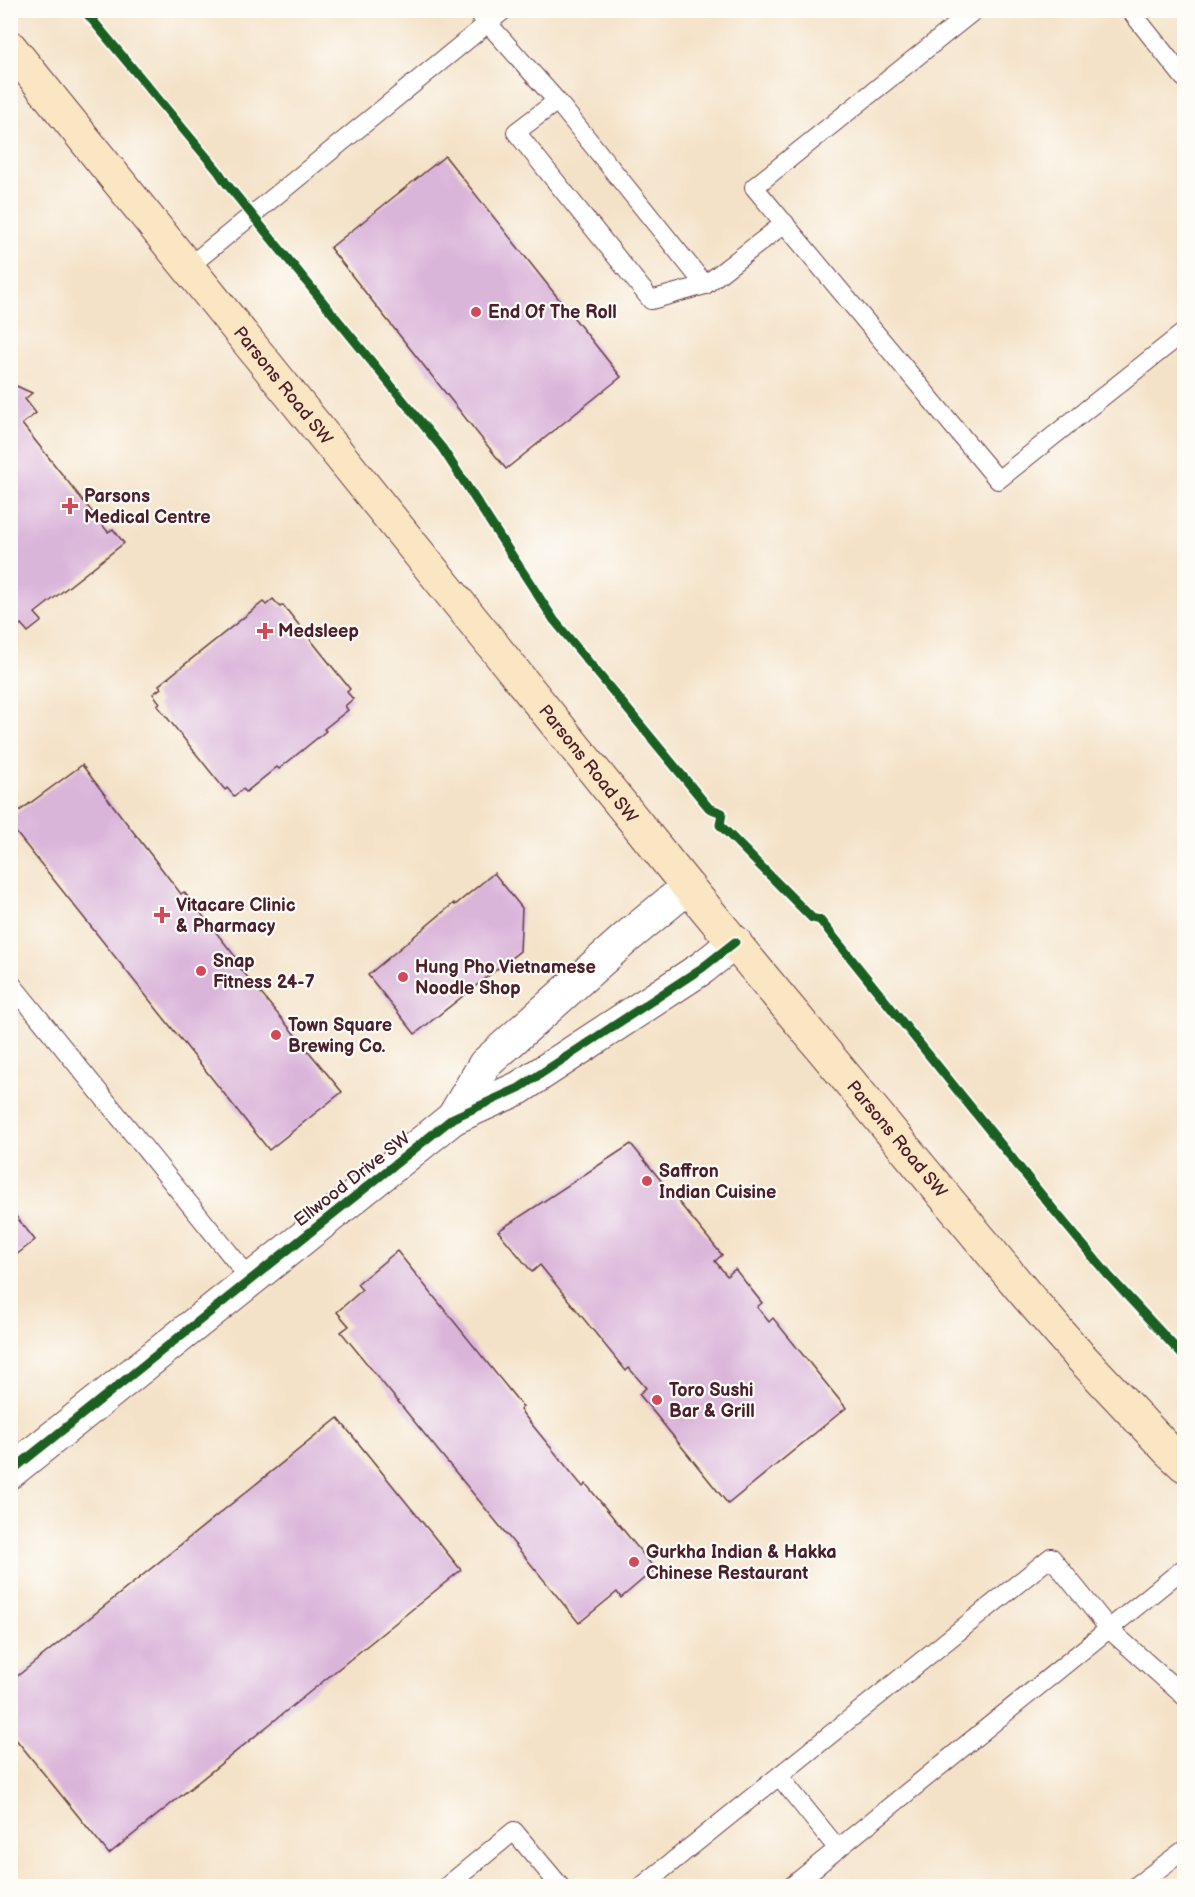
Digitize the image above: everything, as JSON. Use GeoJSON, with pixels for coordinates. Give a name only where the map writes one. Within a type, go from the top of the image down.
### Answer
{"type":"FeatureCollection","features":[{"type":"Feature","properties":{"kind":"main road","name":"Parsons Road SW"},"geometry":{"type":"LineString","coordinates":[[10,47],[688,887],[1024,1292],[1078,1354],[1169,1451],[1185,1465]]}},
{"type":"Feature","properties":{"kind":"street","name":"Ellwood Drive SW"},"geometry":{"type":"LineString","coordinates":[[453,1118],[485,1064],[626,938],[688,887]]}},
{"type":"Feature","properties":{"kind":"street","name":"Ellwood Drive SW"},"geometry":{"type":"LineString","coordinates":[[10,1472],[453,1118],[519,1088],[702,968],[735,942]]}},
{"type":"Feature","properties":{"kind":"lane"},"geometry":{"type":"LineString","coordinates":[[188,268],[482,17],[504,10]]}},
{"type":"Feature","properties":{"kind":"lane"},"geometry":{"type":"LineString","coordinates":[[975,10],[754,187],[998,480],[1185,332]]}},
{"type":"Feature","properties":{"kind":"lane"},"geometry":{"type":"LineString","coordinates":[[1130,10],[1185,78]]}},
{"type":"Feature","properties":{"kind":"lane"},"geometry":{"type":"LineString","coordinates":[[482,17],[557,101],[705,285]]}},
{"type":"Feature","properties":{"kind":"lane"},"geometry":{"type":"LineString","coordinates":[[557,101],[516,132],[651,300],[705,285],[785,223]]}},
{"type":"Feature","properties":{"kind":"lane"},"geometry":{"type":"LineString","coordinates":[[10,982],[251,1280]]}},
{"type":"Feature","properties":{"kind":"lane"},"geometry":{"type":"LineString","coordinates":[[642,1887],[1050,1557],[1110,1630],[1185,1696]]}},
{"type":"Feature","properties":{"kind":"lane"},"geometry":{"type":"LineString","coordinates":[[792,1887],[1185,1568]]}},
{"type":"Feature","properties":{"kind":"lane"},"geometry":{"type":"LineString","coordinates":[[779,1776],[838,1849]]}},
{"type":"Feature","properties":{"kind":"lane"},"geometry":{"type":"LineString","coordinates":[[447,1887],[514,1831],[560,1887]]}},
{"type":"Feature","properties":{"kind":"lane"},"geometry":{"type":"LineString","coordinates":[[1136,1887],[1185,1850]]}},
{"type":"Feature","properties":{"kind":"building","name":"End Of The Roll"},"geometry":{"type":"Polygon","coordinates":[[[445,156],[621,377],[506,469],[330,248],[445,156]]]}},
{"type":"Feature","properties":{"kind":"building"},"geometry":{"type":"Polygon","coordinates":[[[10,383],[32,393],[25,399],[36,413],[22,424],[108,532],[113,529],[124,543],[35,613],[42,621],[28,632],[21,624],[10,633],[10,383]]]}},
{"type":"Feature","properties":{"kind":"building"},"geometry":{"type":"Polygon","coordinates":[[[273,599],[280,607],[283,605],[350,689],[347,692],[353,699],[345,706],[348,710],[324,729],[326,731],[279,769],[277,767],[246,792],[243,789],[234,796],[227,788],[225,790],[157,705],[160,703],[153,694],[161,688],[159,685],[263,602],[266,605],[273,599]]]}},
{"type":"Feature","properties":{"kind":"building"},"geometry":{"type":"Polygon","coordinates":[[[82,765],[181,894],[184,892],[238,960],[235,962],[342,1092],[269,1150],[10,825],[10,818],[82,765]]]}},
{"type":"Feature","properties":{"kind":"building"},"geometry":{"type":"Polygon","coordinates":[[[494,873],[522,908],[520,951],[415,1034],[368,975],[454,903],[455,905],[494,873]]]}},
{"type":"Feature","properties":{"kind":"building"},"geometry":{"type":"Polygon","coordinates":[[[631,1144],[722,1255],[715,1261],[727,1276],[735,1269],[762,1303],[757,1307],[769,1322],[773,1318],[846,1408],[728,1504],[639,1394],[646,1388],[629,1368],[626,1371],[540,1265],[532,1272],[498,1231],[631,1144]]]}},
{"type":"Feature","properties":{"kind":"building"},"geometry":{"type":"Polygon","coordinates":[[[10,1209],[35,1240],[10,1260],[10,1209]]]}},
{"type":"Feature","properties":{"kind":"building"},"geometry":{"type":"Polygon","coordinates":[[[397,1251],[523,1407],[520,1410],[583,1487],[586,1484],[655,1569],[621,1598],[617,1592],[579,1623],[341,1332],[349,1326],[337,1312],[362,1290],[357,1284],[397,1251]]]}},
{"type":"Feature","properties":{"kind":"building"},"geometry":{"type":"Polygon","coordinates":[[[338,1418],[461,1570],[109,1854],[10,1732],[10,1682],[338,1418]]]}},
{"type":"Feature","properties":{"kind":"cycle path"},"geometry":{"type":"LineString","coordinates":[[84,10],[218,171],[442,448],[554,620],[709,808],[722,813],[720,825],[812,918],[820,920],[1053,1209],[1108,1275],[1184,1357]]}},
{"type":"Feature","properties":{"kind":"cycle path"},"geometry":{"type":"LineString","coordinates":[[10,1472],[453,1118],[519,1088],[702,968],[735,942]]}},
{"type":"Feature","properties":{"kind":"place","name":"End Of The Roll"},"geometry":{"type":"Point","coordinates":[476,312]}},
{"type":"Feature","properties":{"kind":"place","name":"Parsons Medical Centre"},"geometry":{"type":"Point","coordinates":[70,506]}},
{"type":"Feature","properties":{"kind":"place","name":"Medsleep"},"geometry":{"type":"Point","coordinates":[265,631]}},
{"type":"Feature","properties":{"kind":"place","name":"Vitacare Clinic & Pharmacy"},"geometry":{"type":"Point","coordinates":[162,915]}},
{"type":"Feature","properties":{"kind":"place","name":"Snap Fitness 24-7"},"geometry":{"type":"Point","coordinates":[201,971]}},
{"type":"Feature","properties":{"kind":"place","name":"Hung Pho Vietnamese Noodle Shop"},"geometry":{"type":"Point","coordinates":[403,977]}},
{"type":"Feature","properties":{"kind":"place","name":"Town Square Brewing Co."},"geometry":{"type":"Point","coordinates":[276,1035]}},
{"type":"Feature","properties":{"kind":"place","name":"Saffron Indian Cuisine"},"geometry":{"type":"Point","coordinates":[647,1181]}},
{"type":"Feature","properties":{"kind":"place","name":"Toro Sushi Bar & Grill"},"geometry":{"type":"Point","coordinates":[657,1400]}},
{"type":"Feature","properties":{"kind":"place","name":"Gurkha Indian & Hakka Chinese Restaurant"},"geometry":{"type":"Point","coordinates":[634,1562]}}]}
